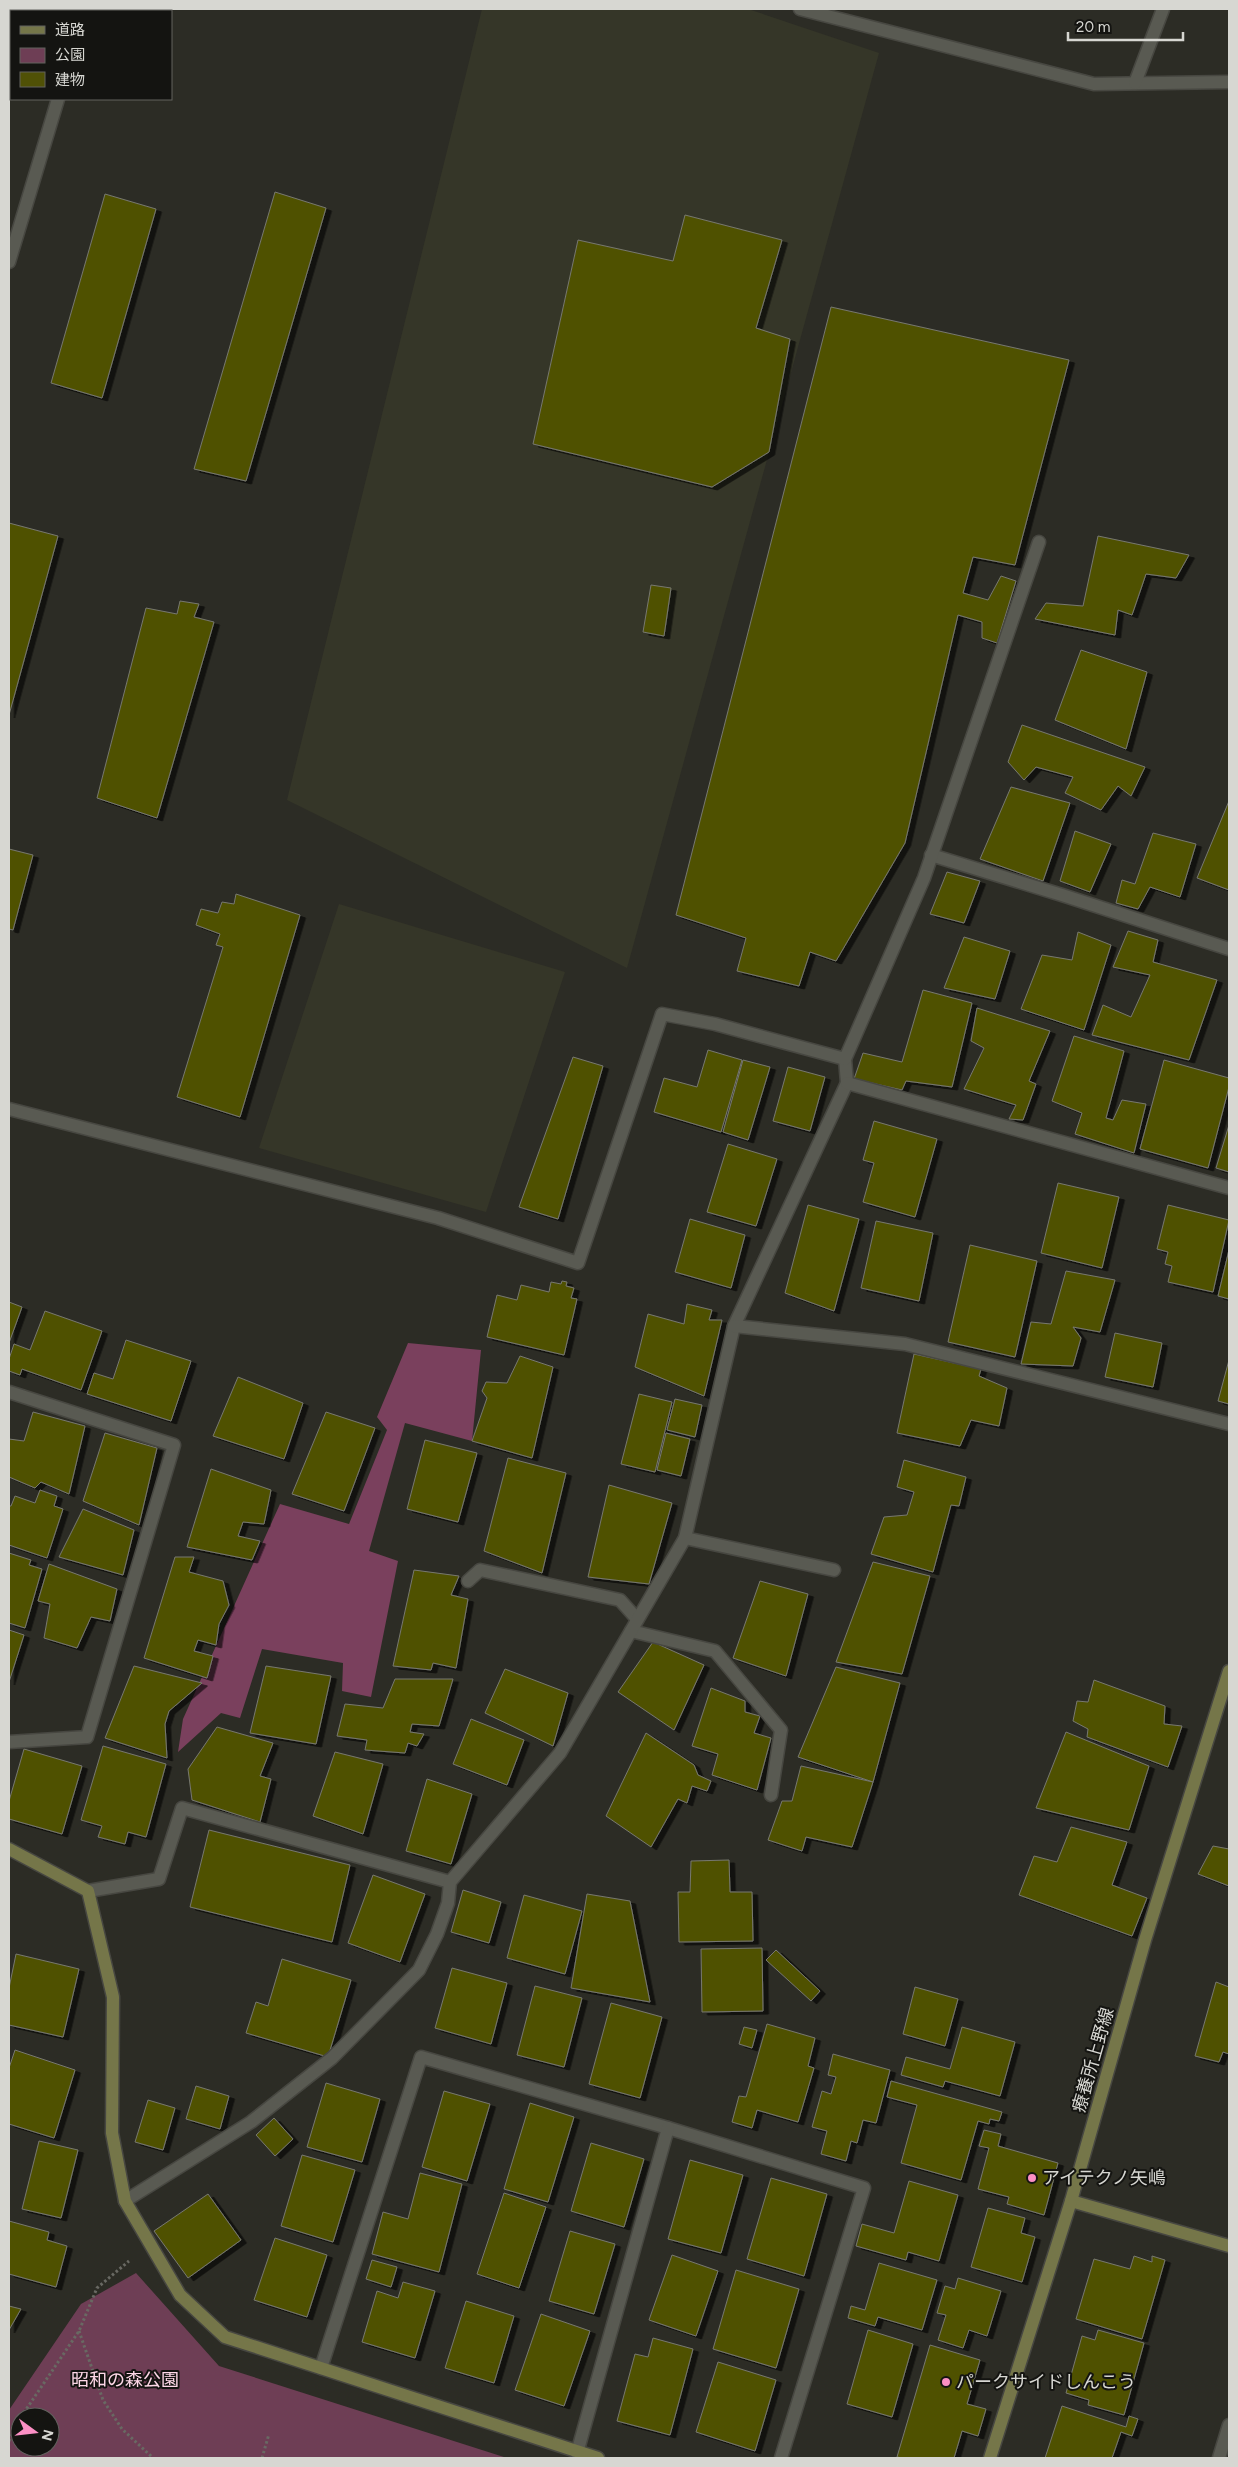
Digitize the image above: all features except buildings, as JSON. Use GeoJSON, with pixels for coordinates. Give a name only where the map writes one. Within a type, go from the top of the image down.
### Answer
{"type":"FeatureCollection","features":[{"type":"Feature","properties":{"kind":"street"},"geometry":{"type":"LineString","coordinates":[[800,9],[1094,84],[1229,82]]}},
{"type":"Feature","properties":{"kind":"street"},"geometry":{"type":"LineString","coordinates":[[1135,83],[1163,9]]}},
{"type":"Feature","properties":{"kind":"street"},"geometry":{"type":"LineString","coordinates":[[9,262],[58,100]]}},
{"type":"Feature","properties":{"kind":"street"},"geometry":{"type":"LineString","coordinates":[[125,2201],[251,2122],[332,2058],[420,1970],[437,1934],[448,1903],[450,1882],[560,1753],[685,1538],[734,1326],[848,1083],[845,1059],[924,878],[1040,542]]}},
{"type":"Feature","properties":{"kind":"street"},"geometry":{"type":"LineString","coordinates":[[931,855],[1062,895],[1229,950]]}},
{"type":"Feature","properties":{"kind":"street"},"geometry":{"type":"LineString","coordinates":[[9,1110],[438,1218],[578,1263],[662,1014],[715,1024],[845,1059]]}},
{"type":"Feature","properties":{"kind":"street"},"geometry":{"type":"LineString","coordinates":[[848,1083],[1229,1188]]}},
{"type":"Feature","properties":{"kind":"street"},"geometry":{"type":"LineString","coordinates":[[734,1326],[904,1344],[1229,1424]]}},
{"type":"Feature","properties":{"kind":"street"},"geometry":{"type":"LineString","coordinates":[[9,1392],[174,1445],[86,1737],[9,1742]]}},
{"type":"Feature","properties":{"kind":"street"},"geometry":{"type":"LineString","coordinates":[[685,1538],[834,1570]]}},
{"type":"Feature","properties":{"kind":"street"},"geometry":{"type":"LineString","coordinates":[[468,1581],[480,1570],[620,1600],[637,1619]]}},
{"type":"Feature","properties":{"kind":"street"},"geometry":{"type":"LineString","coordinates":[[631,1631],[715,1652],[781,1730],[770,1795]]}},
{"type":"Feature","properties":{"kind":"street","name":"療養所上野線"},"geometry":{"type":"LineString","coordinates":[[990,2458],[1071,2200],[1145,1940],[1229,1671]]}},
{"type":"Feature","properties":{"kind":"street"},"geometry":{"type":"LineString","coordinates":[[9,1849],[88,1891],[159,1880],[182,1808],[450,1882]]}},
{"type":"Feature","properties":{"kind":"street"},"geometry":{"type":"LineString","coordinates":[[88,1891],[113,1997],[112,2133],[125,2201],[180,2295],[225,2337],[577,2453],[598,2458]]}},
{"type":"Feature","properties":{"kind":"street"},"geometry":{"type":"LineString","coordinates":[[321,2368],[421,2057],[668,2128],[864,2188],[782,2458]]}},
{"type":"Feature","properties":{"kind":"street"},"geometry":{"type":"LineString","coordinates":[[577,2453],[668,2128]]}},
{"type":"Feature","properties":{"kind":"street"},"geometry":{"type":"LineString","coordinates":[[1071,2200],[1229,2246]]}},
{"type":"Feature","properties":{"kind":"street"},"geometry":{"type":"LineString","coordinates":[[1219,2458],[1229,2425]]}},
{"type":"Feature","properties":{"kind":"path"},"geometry":{"type":"LineString","coordinates":[[27,2407],[79,2331],[97,2288],[150,2243]]}},
{"type":"Feature","properties":{"kind":"path"},"geometry":{"type":"LineString","coordinates":[[79,2331],[103,2400],[122,2429],[153,2458]]}},
{"type":"Feature","properties":{"kind":"path"},"geometry":{"type":"LineString","coordinates":[[262,2458],[269,2434]]}},
{"type":"Feature","properties":{"kind":"shaded area"},"geometry":{"type":"Polygon","coordinates":[[[482,9],[748,9],[879,53],[627,968],[287,800],[482,9]]]}},
{"type":"Feature","properties":{"kind":"shaded area"},"geometry":{"type":"Polygon","coordinates":[[[339,904],[565,972],[486,1212],[259,1148],[339,904]]]}},
{"type":"Feature","properties":{"kind":"shaded area"},"geometry":{"type":"Polygon","coordinates":[[[408,1343],[481,1350],[472,1441],[405,1423],[369,1551],[398,1561],[371,1697],[342,1691],[343,1663],[262,1649],[240,1718],[221,1713],[178,1752],[183,1719],[280,1504],[349,1524],[387,1430],[377,1417],[408,1343]]]}},
{"type":"Feature","properties":{"kind":"green space","name":"昭和の森公園"},"geometry":{"type":"Polygon","coordinates":[[[136,2273],[219,2366],[507,2458],[9,2458],[10,2409],[10,2457],[60,2457],[60,2407],[11,2407],[81,2304],[136,2273]]]}},
{"type":"Feature","properties":{"kind":"place","name":"アイテクノ矢嶋"},"geometry":{"type":"Point","coordinates":[1032,2178]}},
{"type":"Feature","properties":{"kind":"place","name":"パークサイドしんこう"},"geometry":{"type":"Point","coordinates":[946,2382]}}]}
